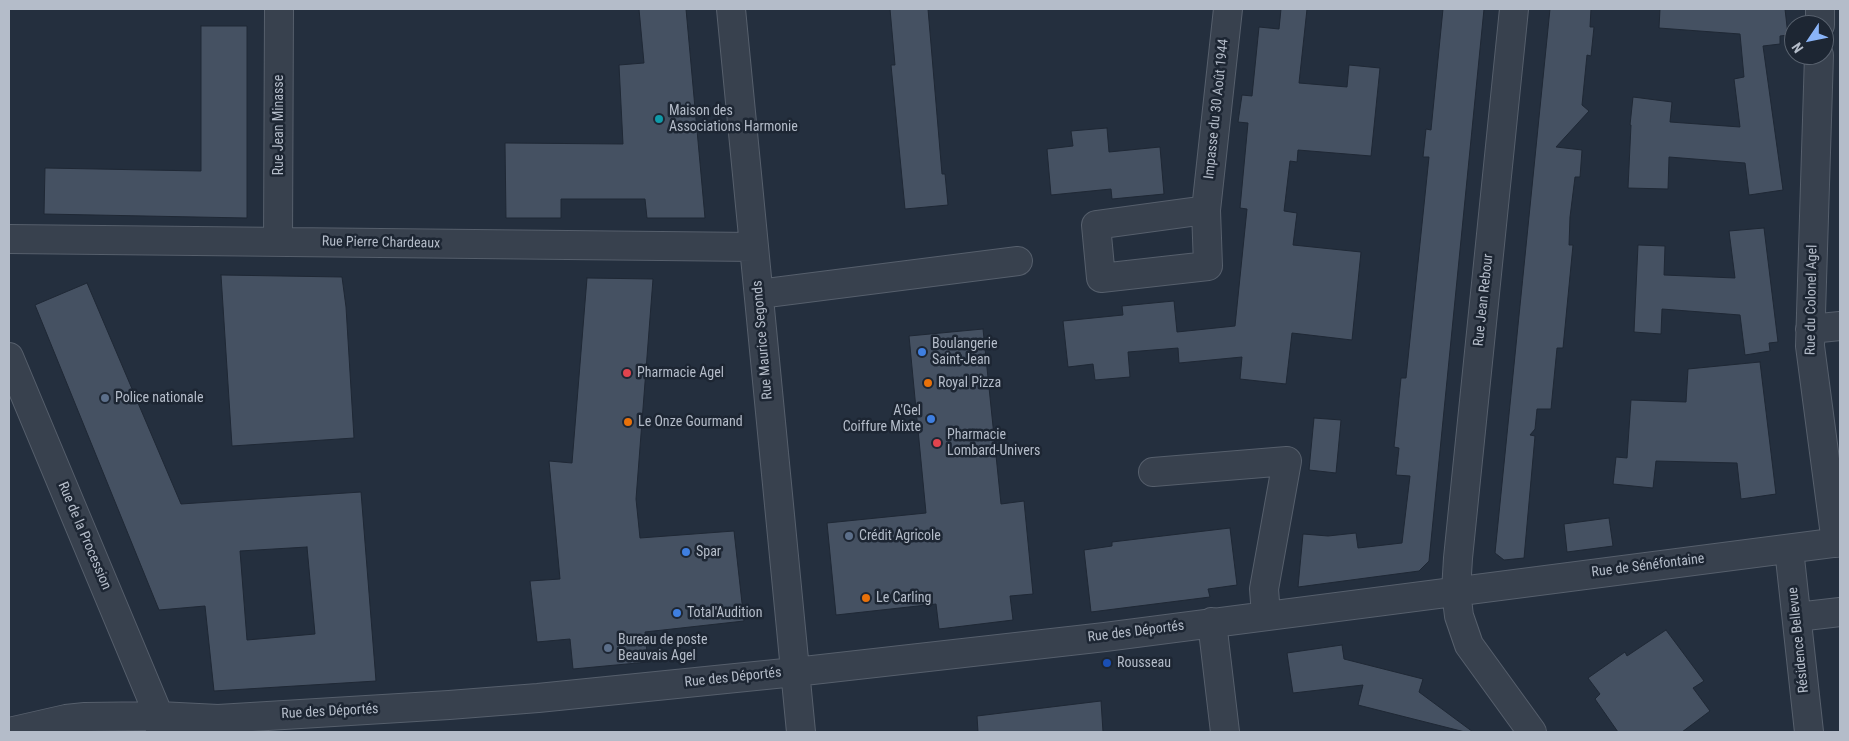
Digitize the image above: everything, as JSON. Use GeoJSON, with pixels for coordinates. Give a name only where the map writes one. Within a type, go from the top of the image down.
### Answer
{"type":"FeatureCollection","features":[{"type":"Feature","properties":{"kind":"street","name":"Rue Jean Minasse"},"geometry":{"type":"LineString","coordinates":[[278,242],[279,9]]}},
{"type":"Feature","properties":{"kind":"street","name":"Rue Maurice Segonds"},"geometry":{"type":"LineString","coordinates":[[731,9],[801,732]]}},
{"type":"Feature","properties":{"kind":"street","name":"Impasse du 30 Août 1944"},"geometry":{"type":"LineString","coordinates":[[1206,210],[1228,9]]}},
{"type":"Feature","properties":{"kind":"street","name":"Rue Jean Rebour"},"geometry":{"type":"LineString","coordinates":[[1514,9],[1456,591],[1459,616],[1469,645],[1532,732]]}},
{"type":"Feature","properties":{"kind":"street","name":"Rue du Colonel Agel"},"geometry":{"type":"LineString","coordinates":[[1819,65],[1810,329],[1812,367],[1838,542]]}},
{"type":"Feature","properties":{"kind":"street","name":"Rue Pierre Chardeaux"},"geometry":{"type":"LineString","coordinates":[[9,239],[754,247]]}},
{"type":"Feature","properties":{"kind":"street"},"geometry":{"type":"LineString","coordinates":[[759,294],[1018,262]]}},
{"type":"Feature","properties":{"kind":"street"},"geometry":{"type":"LineString","coordinates":[[1810,329],[1840,326]]}},
{"type":"Feature","properties":{"kind":"street","name":"Rue de la Procession"},"geometry":{"type":"LineString","coordinates":[[9,357],[159,724]]}},
{"type":"Feature","properties":{"kind":"street"},"geometry":{"type":"LineString","coordinates":[[1153,472],[1287,461],[1264,589],[1266,615]]}},
{"type":"Feature","properties":{"kind":"street","name":"Rue de Sénéfontaine"},"geometry":{"type":"LineString","coordinates":[[1456,591],[1838,542]]}},
{"type":"Feature","properties":{"kind":"street","name":"Résidence Bellevue"},"geometry":{"type":"LineString","coordinates":[[1789,549],[1809,732]]}},
{"type":"Feature","properties":{"kind":"street","name":"Rue des Déportés"},"geometry":{"type":"LineString","coordinates":[[9,732],[66,719],[85,717],[159,724],[493,702],[795,672],[1105,637],[1456,591]]}},
{"type":"Feature","properties":{"kind":"street"},"geometry":{"type":"LineString","coordinates":[[1797,617],[1840,612]]}},
{"type":"Feature","properties":{"kind":"street"},"geometry":{"type":"LineString","coordinates":[[1212,622],[1225,732]]}},
{"type":"Feature","properties":{"kind":"building","name":"Maison des Associations Harmonie"},"geometry":{"type":"Polygon","coordinates":[[[639,9],[686,9],[705,218],[647,218],[645,199],[561,199],[561,218],[506,218],[505,143],[623,144],[619,65],[644,63],[639,9]]]}},
{"type":"Feature","properties":{"kind":"building"},"geometry":{"type":"Polygon","coordinates":[[[890,9],[928,9],[942,174],[945,174],[948,205],[905,209],[891,65],[895,65],[890,9]]]}},
{"type":"Feature","properties":{"kind":"building"},"geometry":{"type":"Polygon","coordinates":[[[1281,9],[1307,9],[1299,83],[1347,87],[1349,65],[1380,68],[1371,156],[1298,150],[1297,162],[1290,161],[1284,211],[1297,213],[1293,245],[1361,252],[1352,340],[1292,333],[1286,384],[1240,379],[1242,357],[1179,363],[1178,348],[1128,352],[1130,377],[1095,380],[1093,364],[1068,367],[1063,321],[1123,315],[1122,306],[1174,301],[1177,332],[1235,326],[1247,209],[1240,208],[1248,123],[1238,122],[1242,95],[1252,96],[1259,27],[1279,29],[1281,9]]]}},
{"type":"Feature","properties":{"kind":"building"},"geometry":{"type":"Polygon","coordinates":[[[1443,9],[1484,9],[1429,561],[1419,571],[1298,587],[1303,534],[1328,536],[1356,533],[1358,548],[1402,543],[1410,476],[1396,475],[1399,448],[1394,447],[1401,378],[1406,378],[1429,157],[1423,157],[1426,129],[1431,130],[1443,9]]]}},
{"type":"Feature","properties":{"kind":"building"},"geometry":{"type":"Polygon","coordinates":[[[1550,9],[1591,9],[1590,27],[1594,27],[1591,56],[1587,55],[1582,105],[1589,111],[1556,147],[1582,150],[1580,177],[1575,177],[1570,217],[1569,245],[1573,245],[1563,348],[1557,348],[1551,409],[1537,409],[1535,429],[1530,435],[1535,436],[1524,558],[1504,560],[1495,553],[1550,9]]]}},
{"type":"Feature","properties":{"kind":"building"},"geometry":{"type":"Polygon","coordinates":[[[1660,9],[1785,9],[1784,36],[1780,36],[1780,44],[1763,46],[1783,190],[1749,195],[1745,163],[1669,157],[1668,189],[1628,188],[1633,97],[1672,102],[1670,122],[1740,127],[1734,79],[1744,77],[1740,34],[1659,28],[1660,9]]]}},
{"type":"Feature","properties":{"kind":"building"},"geometry":{"type":"Polygon","coordinates":[[[201,26],[247,26],[247,218],[44,214],[45,168],[201,171],[201,26]]]}},
{"type":"Feature","properties":{"kind":"building"},"geometry":{"type":"Polygon","coordinates":[[[1107,128],[1109,152],[1160,147],[1164,194],[1112,199],[1111,189],[1051,195],[1047,149],[1073,146],[1071,131],[1107,128]]]}},
{"type":"Feature","properties":{"kind":"building"},"geometry":{"type":"Polygon","coordinates":[[[1764,228],[1778,342],[1769,343],[1770,351],[1745,355],[1740,315],[1662,309],[1661,334],[1634,332],[1638,245],[1665,246],[1664,275],[1735,278],[1729,231],[1764,228]]]}},
{"type":"Feature","properties":{"kind":"building"},"geometry":{"type":"Polygon","coordinates":[[[221,275],[342,277],[346,307],[354,438],[232,446],[221,275]]]}},
{"type":"Feature","properties":{"kind":"building"},"geometry":{"type":"Polygon","coordinates":[[[587,278],[653,279],[636,499],[640,538],[734,531],[744,621],[645,632],[648,662],[573,669],[570,639],[537,642],[530,581],[560,579],[549,461],[572,463],[587,278]]]}},
{"type":"Feature","properties":{"kind":"building","name":"Police nationale"},"geometry":{"type":"Polygon","coordinates":[[[87,283],[181,504],[361,492],[376,681],[214,691],[205,606],[159,610],[35,305],[87,283]],[[307,547],[240,551],[247,640],[315,634],[307,547]]]}},
{"type":"Feature","properties":{"kind":"building"},"geometry":{"type":"Polygon","coordinates":[[[983,329],[1001,504],[1024,501],[1033,594],[1010,596],[1013,620],[939,629],[936,604],[836,615],[827,523],[926,513],[909,336],[983,329]]]}},
{"type":"Feature","properties":{"kind":"building"},"geometry":{"type":"Polygon","coordinates":[[[1760,362],[1776,494],[1741,499],[1737,463],[1656,461],[1653,488],[1613,484],[1616,457],[1627,458],[1631,400],[1686,402],[1688,369],[1760,362]]]}},
{"type":"Feature","properties":{"kind":"building"},"geometry":{"type":"Polygon","coordinates":[[[1314,418],[1341,420],[1336,473],[1309,470],[1314,418]]]}},
{"type":"Feature","properties":{"kind":"building"},"geometry":{"type":"Polygon","coordinates":[[[1609,518],[1613,546],[1567,552],[1564,524],[1609,518]]]}},
{"type":"Feature","properties":{"kind":"building"},"geometry":{"type":"Polygon","coordinates":[[[1230,528],[1237,585],[1208,589],[1210,597],[1091,612],[1084,550],[1112,546],[1112,542],[1230,528]]]}},
{"type":"Feature","properties":{"kind":"building"},"geometry":{"type":"Polygon","coordinates":[[[1666,630],[1704,681],[1693,688],[1710,711],[1682,732],[1618,732],[1595,699],[1600,694],[1588,678],[1625,652],[1627,656],[1666,630]]]}},
{"type":"Feature","properties":{"kind":"building"},"geometry":{"type":"Polygon","coordinates":[[[1342,645],[1344,659],[1423,679],[1419,692],[1473,732],[1465,732],[1358,705],[1363,685],[1293,693],[1287,653],[1342,645]]]}},
{"type":"Feature","properties":{"kind":"building"},"geometry":{"type":"Polygon","coordinates":[[[1101,701],[1103,732],[978,732],[977,716],[1101,701]]]}},
{"type":"Feature","properties":{"kind":"place","name":"Maison des Associations Harmonie"},"geometry":{"type":"Point","coordinates":[659,119]}},
{"type":"Feature","properties":{"kind":"place","name":"Boulangerie Saint-Jean"},"geometry":{"type":"Point","coordinates":[922,352]}},
{"type":"Feature","properties":{"kind":"place","name":"Pharmacie Agel"},"geometry":{"type":"Point","coordinates":[627,373]}},
{"type":"Feature","properties":{"kind":"place","name":"Royal Pizza"},"geometry":{"type":"Point","coordinates":[928,383]}},
{"type":"Feature","properties":{"kind":"place","name":"Police nationale"},"geometry":{"type":"Point","coordinates":[105,398]}},
{"type":"Feature","properties":{"kind":"place","name":"A'Gel Coiffure Mixte"},"geometry":{"type":"Point","coordinates":[931,419]}},
{"type":"Feature","properties":{"kind":"place","name":"Le Onze Gourmand"},"geometry":{"type":"Point","coordinates":[628,422]}},
{"type":"Feature","properties":{"kind":"place","name":"Pharmacie Lombard-Univers"},"geometry":{"type":"Point","coordinates":[937,443]}},
{"type":"Feature","properties":{"kind":"place","name":"Crédit Agricole"},"geometry":{"type":"Point","coordinates":[849,536]}},
{"type":"Feature","properties":{"kind":"place","name":"Spar"},"geometry":{"type":"Point","coordinates":[686,552]}},
{"type":"Feature","properties":{"kind":"place","name":"Le Carling"},"geometry":{"type":"Point","coordinates":[866,598]}},
{"type":"Feature","properties":{"kind":"place","name":"Total'Audition"},"geometry":{"type":"Point","coordinates":[677,613]}},
{"type":"Feature","properties":{"kind":"place","name":"Bureau de poste Beauvais Agel"},"geometry":{"type":"Point","coordinates":[608,648]}},
{"type":"Feature","properties":{"kind":"place","name":"Rousseau"},"geometry":{"type":"Point","coordinates":[1107,663]}}]}
